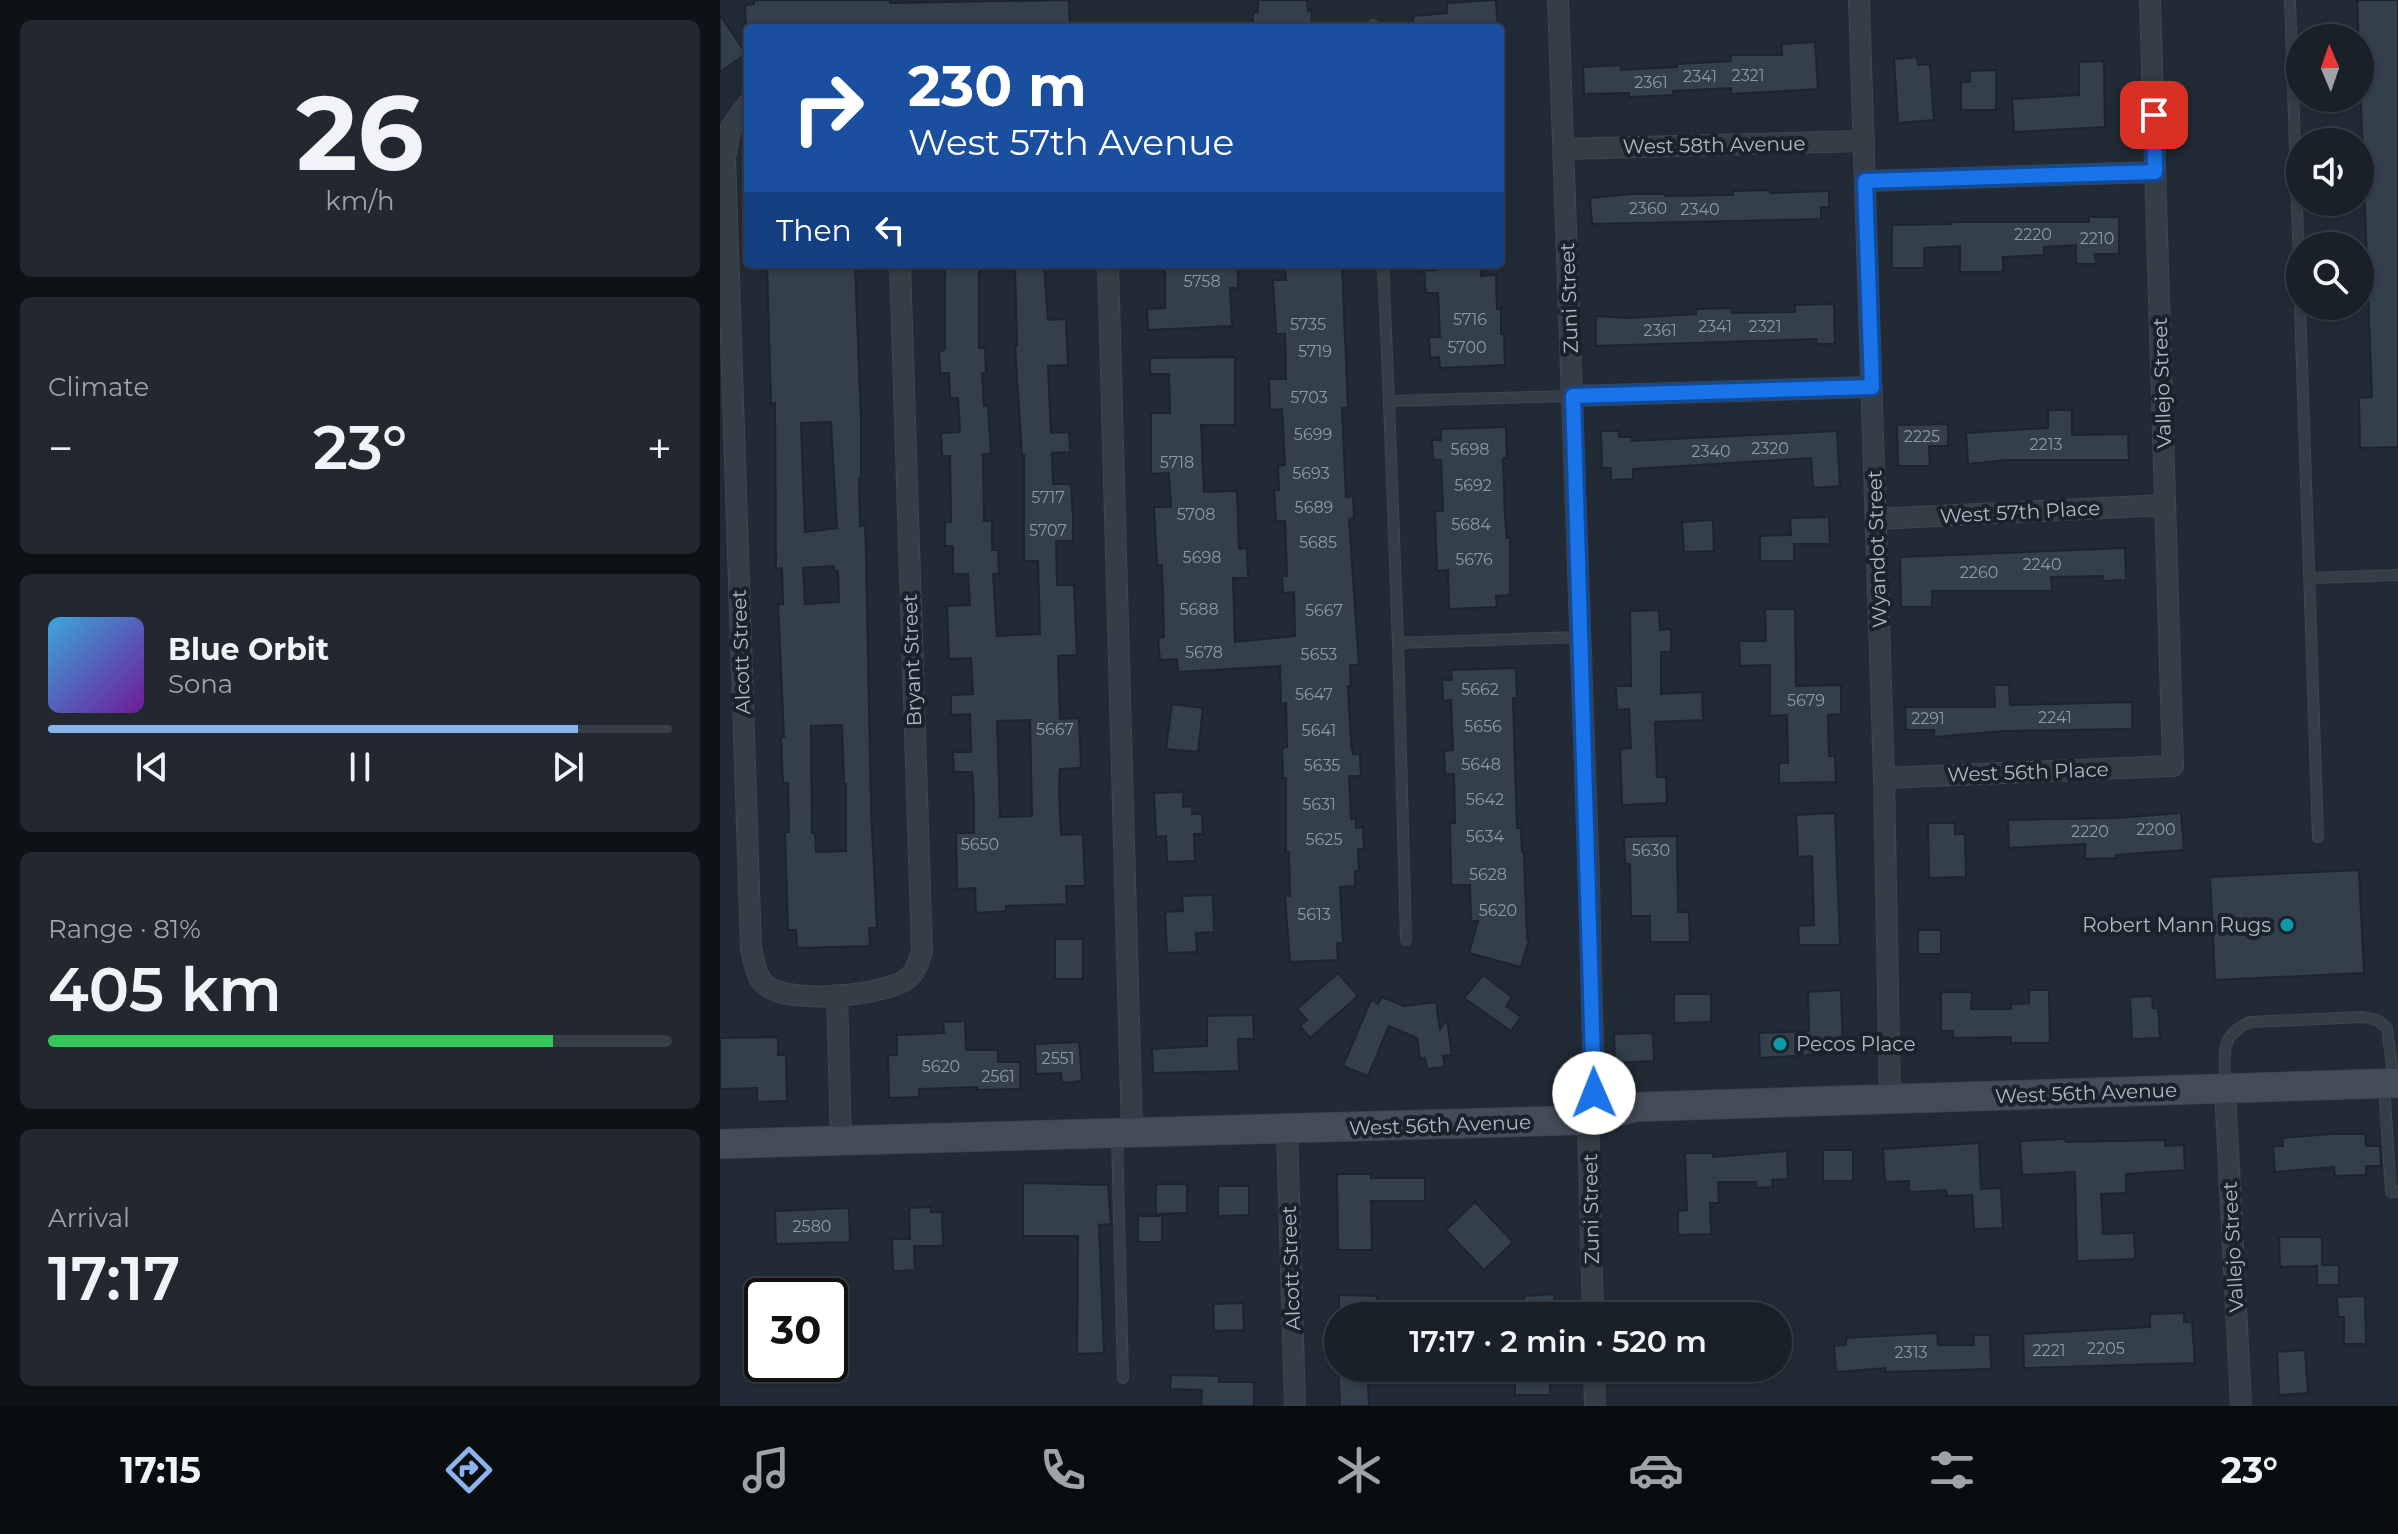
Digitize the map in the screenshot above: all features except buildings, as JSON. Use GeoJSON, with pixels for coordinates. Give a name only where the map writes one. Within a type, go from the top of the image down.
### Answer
{"type":"FeatureCollection","features":[{"type":"Feature","properties":{"kind":"street","name":"Zuni Street"},"geometry":{"type":"LineString","coordinates":[[1558,0],[1594,1093],[1588,1120],[1593,1302]]}},
{"type":"Feature","properties":{"kind":"street","name":"Wyandot Street"},"geometry":{"type":"LineString","coordinates":[[1859,0],[1884,778],[1890,1099]]}},
{"type":"Feature","properties":{"kind":"street","name":"Vallejo Street"},"geometry":{"type":"LineString","coordinates":[[2150,0],[2173,766]]}},
{"type":"Feature","properties":{"kind":"street","name":"Alcott Street"},"geometry":{"type":"LineString","coordinates":[[744,109],[731,127],[725,157],[751,948],[755,970],[769,987],[790,993],[837,995]]}},
{"type":"Feature","properties":{"kind":"street","name":"West 58th Avenue"},"geometry":{"type":"LineString","coordinates":[[1564,149],[1864,141]]}},
{"type":"Feature","properties":{"kind":"street"},"geometry":{"type":"LineString","coordinates":[[1865,181],[2155,172]]}},
{"type":"Feature","properties":{"kind":"street","name":"Bryant Street"},"geometry":{"type":"LineString","coordinates":[[837,995],[881,991],[895,986],[916,970],[922,952],[900,268]]}},
{"type":"Feature","properties":{"kind":"street"},"geometry":{"type":"LineString","coordinates":[[1108,268],[1124,1133]]}},
{"type":"Feature","properties":{"kind":"street"},"geometry":{"type":"LineString","coordinates":[[1573,396],[1872,387]]}},
{"type":"Feature","properties":{"kind":"street","name":"West 57th Place"},"geometry":{"type":"LineString","coordinates":[[1876,519],[2165,505]]}},
{"type":"Feature","properties":{"kind":"street","name":"West 56th Place"},"geometry":{"type":"LineString","coordinates":[[1884,778],[2173,766]]}},
{"type":"Feature","properties":{"kind":"street"},"geometry":{"type":"LineString","coordinates":[[837,995],[841,1141]]}},
{"type":"Feature","properties":{"kind":"street","name":"West 56th Avenue"},"geometry":{"type":"LineString","coordinates":[[720,1144],[1588,1120],[1634,1107],[2392,1083]]}},
{"type":"Feature","properties":{"kind":"street","name":"Vallejo Street"},"geometry":{"type":"LineString","coordinates":[[2225,1089],[2241,1406]]}},
{"type":"Feature","properties":{"kind":"street","name":"Alcott Street"},"geometry":{"type":"LineString","coordinates":[[1287,1130],[1295,1406]]}},
{"type":"Feature","properties":{"kind":"street"},"geometry":{"type":"LineString","coordinates":[[1594,1382],[1595,1406]]}},
{"type":"Feature","properties":{"kind":"lane"},"geometry":{"type":"LineString","coordinates":[[2290,0],[2298,232]]}},
{"type":"Feature","properties":{"kind":"lane"},"geometry":{"type":"LineString","coordinates":[[1383,268],[1406,940]]}},
{"type":"Feature","properties":{"kind":"lane"},"geometry":{"type":"LineString","coordinates":[[2300,320],[2318,837]]}},
{"type":"Feature","properties":{"kind":"lane"},"geometry":{"type":"LineString","coordinates":[[1389,401],[1573,396]]}},
{"type":"Feature","properties":{"kind":"lane"},"geometry":{"type":"LineString","coordinates":[[2309,578],[2398,575]]}},
{"type":"Feature","properties":{"kind":"lane"},"geometry":{"type":"LineString","coordinates":[[1398,643],[1581,637]]}},
{"type":"Feature","properties":{"kind":"lane"},"geometry":{"type":"LineString","coordinates":[[2225,1089],[2225,1040],[2234,1029],[2250,1022],[2363,1017],[2377,1020],[2387,1028],[2392,1083],[2391,1192],[2398,1192]]}},
{"type":"Feature","properties":{"kind":"lane"},"geometry":{"type":"LineString","coordinates":[[1123,1378],[1124,1133]]}},
{"type":"Feature","properties":{"kind":"place","name":"Robert Mann Rugs"},"geometry":{"type":"Point","coordinates":[2287,925]}},
{"type":"Feature","properties":{"kind":"place","name":"Pecos Place"},"geometry":{"type":"Point","coordinates":[1780,1044]}},
{"type":"Feature","properties":{"kind":"route"},"geometry":{"type":"LineString","coordinates":[[1594,1093],[1573,396],[1872,387],[1865,181],[2155,172],[2154,115]]}}]}
